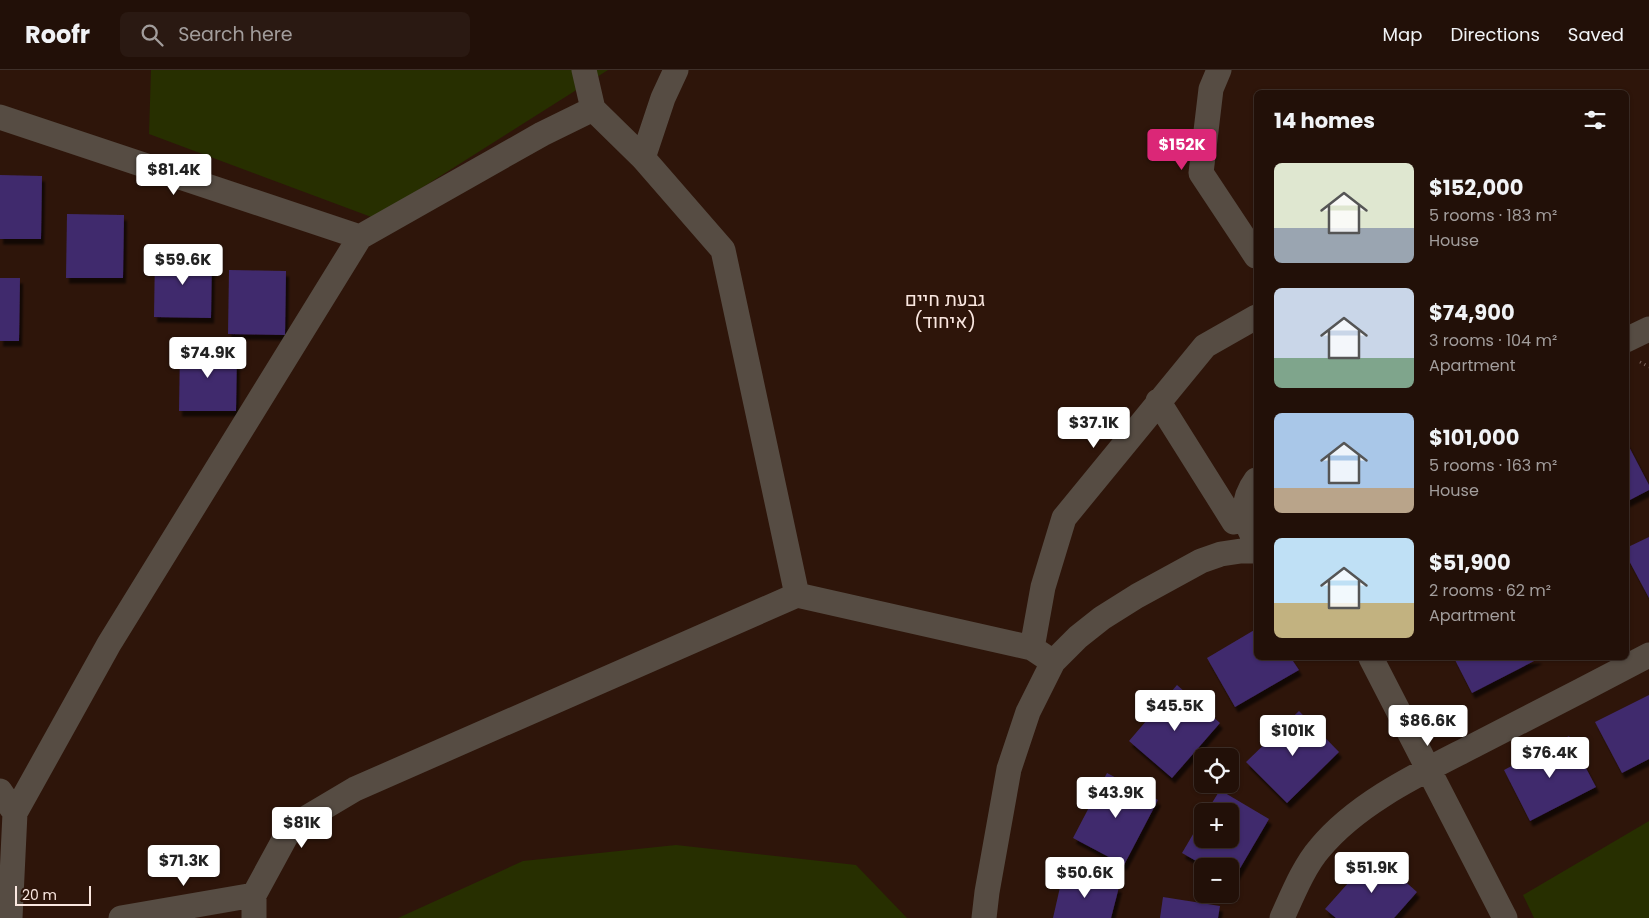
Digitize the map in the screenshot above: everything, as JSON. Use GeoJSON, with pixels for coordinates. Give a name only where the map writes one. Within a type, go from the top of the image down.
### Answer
{"type":"FeatureCollection","features":[{"type":"Feature","properties":{"kind":"street"},"geometry":{"type":"LineString","coordinates":[[584,70],[593,109],[643,158],[723,250],[797,595]]}},
{"type":"Feature","properties":{"kind":"street"},"geometry":{"type":"LineString","coordinates":[[643,158],[663,98],[676,70]]}},
{"type":"Feature","properties":{"kind":"street"},"geometry":{"type":"LineString","coordinates":[[1219,70],[1211,89],[1202,173],[1254,253]]}},
{"type":"Feature","properties":{"kind":"street"},"geometry":{"type":"LineString","coordinates":[[10,918],[15,814],[109,644],[360,237],[542,134],[593,109]]}},
{"type":"Feature","properties":{"kind":"street"},"geometry":{"type":"LineString","coordinates":[[0,116],[360,237]]}},
{"type":"Feature","properties":{"kind":"street"},"geometry":{"type":"LineString","coordinates":[[1032,648],[1043,587],[1064,518],[1205,346],[1254,318]]}},
{"type":"Feature","properties":{"kind":"street"},"geometry":{"type":"LineString","coordinates":[[1629,339],[1649,329]]}},
{"type":"Feature","properties":{"kind":"street"},"geometry":{"type":"LineString","coordinates":[[1158,401],[1245,518],[1254,537]]}},
{"type":"Feature","properties":{"kind":"street"},"geometry":{"type":"LineString","coordinates":[[1202,561],[1221,541],[1240,513],[1254,483]]}},
{"type":"Feature","properties":{"kind":"street"},"geometry":{"type":"LineString","coordinates":[[984,918],[1009,769],[1028,712],[1053,662],[1078,637],[1102,618],[1137,596],[1202,561],[1221,554],[1254,551]]}},
{"type":"Feature","properties":{"kind":"street"},"geometry":{"type":"LineString","coordinates":[[120,918],[254,906],[291,827],[355,789],[797,595],[1032,648],[1053,662]]}},
{"type":"Feature","properties":{"kind":"street"},"geometry":{"type":"LineString","coordinates":[[1282,918],[1296,888],[1319,849],[1346,820],[1429,769],[1649,655]]}},
{"type":"Feature","properties":{"kind":"street"},"geometry":{"type":"LineString","coordinates":[[1372,660],[1506,918]]}},
{"type":"Feature","properties":{"kind":"street"},"geometry":{"type":"LineString","coordinates":[[0,791],[15,814]]}},
{"type":"Feature","properties":{"kind":"green space"},"geometry":{"type":"Polygon","coordinates":[[[151,70],[608,70],[374,218],[149,134],[151,70]]]}},
{"type":"Feature","properties":{"kind":"green space"},"geometry":{"type":"Polygon","coordinates":[[[1649,821],[1649,918],[1534,918],[1523,895],[1649,821]]]}},
{"type":"Feature","properties":{"kind":"green space"},"geometry":{"type":"Polygon","coordinates":[[[676,845],[856,865],[907,918],[398,918],[523,861],[676,845]]]}},
{"type":"Feature","properties":{"kind":"building"},"geometry":{"type":"Polygon","coordinates":[[[0,175],[42,176],[41,239],[0,239],[0,175]]]}},
{"type":"Feature","properties":{"kind":"building"},"geometry":{"type":"Polygon","coordinates":[[[67,214],[124,215],[123,278],[66,278],[67,214]]]}},
{"type":"Feature","properties":{"kind":"building"},"geometry":{"type":"Polygon","coordinates":[[[155,254],[212,255],[211,318],[154,317],[155,254]]]}},
{"type":"Feature","properties":{"kind":"building"},"geometry":{"type":"Polygon","coordinates":[[[229,270],[286,271],[285,335],[228,334],[229,270]]]}},
{"type":"Feature","properties":{"kind":"building"},"geometry":{"type":"Polygon","coordinates":[[[0,278],[20,278],[19,341],[0,341],[0,278]]]}},
{"type":"Feature","properties":{"kind":"building"},"geometry":{"type":"Polygon","coordinates":[[[180,347],[237,348],[236,411],[179,411],[180,347]]]}},
{"type":"Feature","properties":{"kind":"building"},"geometry":{"type":"Polygon","coordinates":[[[1629,447],[1649,485],[1649,490],[1629,500],[1629,447]]]}},
{"type":"Feature","properties":{"kind":"building"},"geometry":{"type":"Polygon","coordinates":[[[1649,537],[1649,598],[1629,561],[1629,547],[1649,537]]]}},
{"type":"Feature","properties":{"kind":"building"},"geometry":{"type":"Polygon","coordinates":[[[1254,630],[1254,660],[1292,660],[1299,670],[1235,707],[1207,658],[1254,630]]]}},
{"type":"Feature","properties":{"kind":"building"},"geometry":{"type":"Polygon","coordinates":[[[1455,660],[1536,660],[1472,693],[1455,660]]]}},
{"type":"Feature","properties":{"kind":"building"},"geometry":{"type":"Polygon","coordinates":[[[1177,685],[1220,723],[1198,748],[1194,748],[1194,753],[1172,778],[1129,741],[1177,685]]]}},
{"type":"Feature","properties":{"kind":"building"},"geometry":{"type":"Polygon","coordinates":[[[1649,695],[1649,759],[1622,773],[1595,722],[1649,695]]]}},
{"type":"Feature","properties":{"kind":"building"},"geometry":{"type":"Polygon","coordinates":[[[1299,711],[1339,752],[1287,803],[1246,762],[1299,711]]]}},
{"type":"Feature","properties":{"kind":"building"},"geometry":{"type":"Polygon","coordinates":[[[1569,736],[1596,787],[1530,821],[1504,770],[1569,736]]]}},
{"type":"Feature","properties":{"kind":"building"},"geometry":{"type":"Polygon","coordinates":[[[1107,773],[1158,800],[1124,865],[1073,838],[1107,773]]]}},
{"type":"Feature","properties":{"kind":"building"},"geometry":{"type":"Polygon","coordinates":[[[1218,793],[1225,793],[1269,819],[1239,870],[1239,858],[1194,858],[1194,860],[1182,853],[1194,833],[1194,848],[1239,848],[1239,803],[1212,803],[1218,793]]]}},
{"type":"Feature","properties":{"kind":"building"},"geometry":{"type":"Polygon","coordinates":[[[1374,854],[1417,892],[1394,918],[1336,918],[1325,909],[1374,854]]]}},
{"type":"Feature","properties":{"kind":"building"},"geometry":{"type":"Polygon","coordinates":[[[1063,874],[1119,887],[1111,918],[1053,918],[1063,874]]]}},
{"type":"Feature","properties":{"kind":"building"},"geometry":{"type":"Polygon","coordinates":[[[1163,897],[1220,906],[1218,918],[1160,918],[1163,897]]]}},
{"type":"Feature","properties":{"kind":"district","name":"גבעת חיים (איחוד)"},"geometry":{"type":"Point","coordinates":[945,310]}}]}
